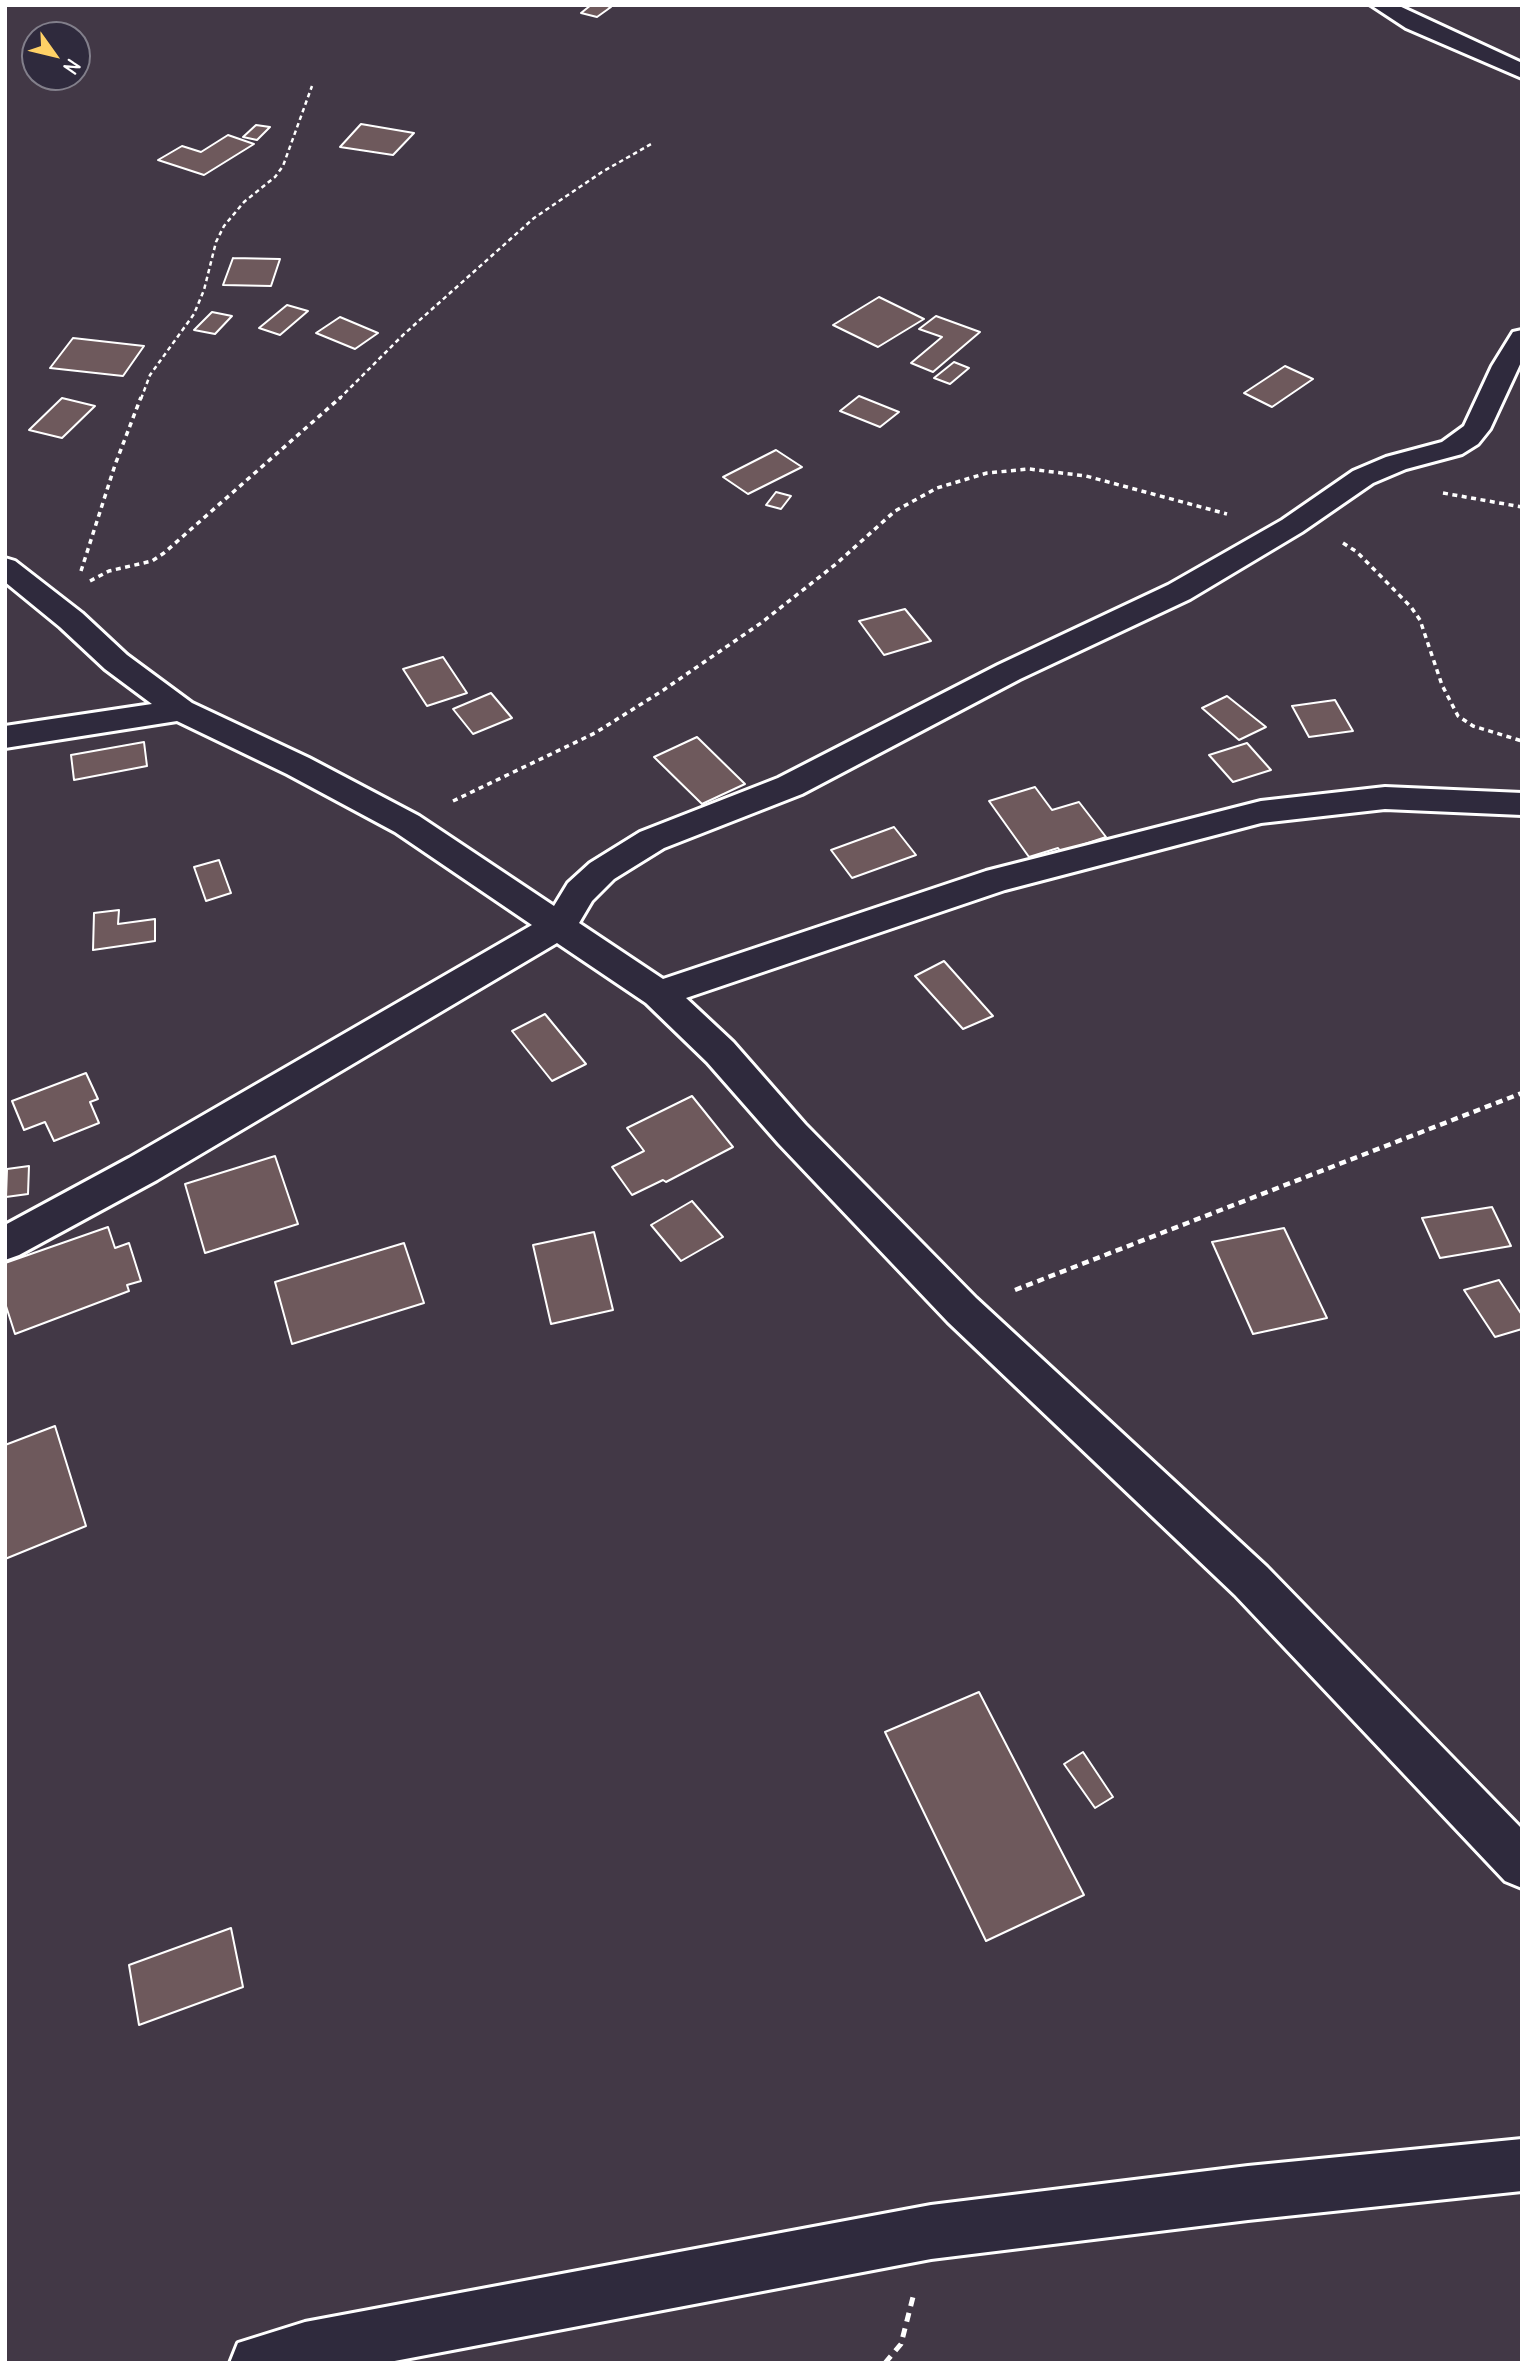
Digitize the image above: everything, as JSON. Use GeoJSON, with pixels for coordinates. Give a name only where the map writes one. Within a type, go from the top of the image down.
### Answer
{"type":"FeatureCollection","features":[{"type":"Feature","properties":{"kind":"street"},"geometry":{"type":"LineString","coordinates":[[1381,5],[1414,23],[1522,71]]}},
{"type":"Feature","properties":{"kind":"street"},"geometry":{"type":"LineString","coordinates":[[5,1244],[143,1169],[559,925],[580,892],[602,872],[652,840],[790,786],[1009,672],[1180,592],[1292,526],[1363,477],[1396,463],[1452,448],[1476,429],[1505,366],[1522,338]]}},
{"type":"Feature","properties":{"kind":"street"},"geometry":{"type":"LineString","coordinates":[[5,568],[74,605],[116,662],[181,710],[298,766],[407,824],[659,994],[720,1052],[792,1134],[962,1310],[1251,1581],[1522,1864]]}},
{"type":"Feature","properties":{"kind":"street"},"geometry":{"type":"LineString","coordinates":[[5,737],[181,710]]}},
{"type":"Feature","properties":{"kind":"street"},"geometry":{"type":"LineString","coordinates":[[659,994],[998,880],[1261,812],[1385,798],[1522,804]]}},
{"type":"Feature","properties":{"kind":"street"},"geometry":{"type":"LineString","coordinates":[[258,2363],[305,2350],[931,2232],[1248,2193],[1522,2165]]}},
{"type":"Feature","properties":{"kind":"path"},"geometry":{"type":"LineString","coordinates":[[74,605],[82,562],[135,408],[150,375],[194,314],[204,290],[216,242],[224,226],[244,202],[275,177],[283,166],[302,122],[312,86]]}},
{"type":"Feature","properties":{"kind":"path"},"geometry":{"type":"LineString","coordinates":[[74,605],[98,575],[137,566],[164,553],[340,398],[403,335],[534,218],[602,172],[653,143]]}},
{"type":"Feature","properties":{"kind":"path"},"geometry":{"type":"LineString","coordinates":[[407,824],[595,733],[662,691],[761,623],[836,564],[895,511],[937,488],[987,473],[1029,469],[1086,476],[1237,517],[1318,531],[1357,552],[1411,607],[1420,620],[1442,685],[1458,716],[1484,731],[1522,741]]}},
{"type":"Feature","properties":{"kind":"path"},"geometry":{"type":"LineString","coordinates":[[962,1310],[1522,1093]]}},
{"type":"Feature","properties":{"kind":"path"},"geometry":{"type":"LineString","coordinates":[[885,2363],[901,2344],[931,2232]]}},
{"type":"Feature","properties":{"kind":"building"},"geometry":{"type":"Polygon","coordinates":[[[591,5],[611,7],[597,17],[581,13],[591,5]]]}},
{"type":"Feature","properties":{"kind":"building"},"geometry":{"type":"Polygon","coordinates":[[[361,124],[414,133],[393,155],[340,147],[361,124]]]}},
{"type":"Feature","properties":{"kind":"building"},"geometry":{"type":"Polygon","coordinates":[[[256,125],[270,127],[257,140],[243,137],[256,125]]]}},
{"type":"Feature","properties":{"kind":"building"},"geometry":{"type":"Polygon","coordinates":[[[228,135],[254,144],[204,175],[158,160],[182,146],[201,152],[228,135]]]}},
{"type":"Feature","properties":{"kind":"building"},"geometry":{"type":"Polygon","coordinates":[[[233,258],[280,259],[271,286],[223,285],[233,258]]]}},
{"type":"Feature","properties":{"kind":"building"},"geometry":{"type":"Polygon","coordinates":[[[879,297],[924,319],[878,347],[833,325],[879,297]]]}},
{"type":"Feature","properties":{"kind":"building"},"geometry":{"type":"Polygon","coordinates":[[[287,305],[308,311],[280,335],[259,328],[287,305]]]}},
{"type":"Feature","properties":{"kind":"building"},"geometry":{"type":"Polygon","coordinates":[[[212,312],[232,316],[215,334],[194,330],[212,312]]]}},
{"type":"Feature","properties":{"kind":"building"},"geometry":{"type":"Polygon","coordinates":[[[936,316],[980,332],[933,372],[911,363],[942,337],[919,329],[936,316]]]}},
{"type":"Feature","properties":{"kind":"building"},"geometry":{"type":"Polygon","coordinates":[[[340,317],[378,333],[355,349],[316,333],[340,317]]]}},
{"type":"Feature","properties":{"kind":"building"},"geometry":{"type":"Polygon","coordinates":[[[73,338],[144,346],[123,376],[50,368],[73,338]]]}},
{"type":"Feature","properties":{"kind":"building"},"geometry":{"type":"Polygon","coordinates":[[[954,362],[969,368],[950,384],[934,378],[954,362]]]}},
{"type":"Feature","properties":{"kind":"building"},"geometry":{"type":"Polygon","coordinates":[[[1285,366],[1313,379],[1272,407],[1244,393],[1285,366]]]}},
{"type":"Feature","properties":{"kind":"building"},"geometry":{"type":"Polygon","coordinates":[[[859,396],[899,412],[880,427],[840,411],[859,396]]]}},
{"type":"Feature","properties":{"kind":"building"},"geometry":{"type":"Polygon","coordinates":[[[62,398],[95,406],[62,438],[29,430],[62,398]]]}},
{"type":"Feature","properties":{"kind":"building"},"geometry":{"type":"Polygon","coordinates":[[[776,450],[802,467],[748,494],[723,477],[776,450]]]}},
{"type":"Feature","properties":{"kind":"building"},"geometry":{"type":"Polygon","coordinates":[[[776,492],[791,496],[781,509],[766,505],[776,492]]]}},
{"type":"Feature","properties":{"kind":"building"},"geometry":{"type":"Polygon","coordinates":[[[905,609],[931,641],[884,655],[859,621],[905,609]]]}},
{"type":"Feature","properties":{"kind":"building"},"geometry":{"type":"Polygon","coordinates":[[[443,657],[467,693],[427,706],[403,669],[443,657]]]}},
{"type":"Feature","properties":{"kind":"building"},"geometry":{"type":"Polygon","coordinates":[[[491,693],[512,718],[473,734],[453,709],[491,693]]]}},
{"type":"Feature","properties":{"kind":"building"},"geometry":{"type":"Polygon","coordinates":[[[1227,696],[1266,727],[1239,740],[1202,708],[1227,696]]]}},
{"type":"Feature","properties":{"kind":"building"},"geometry":{"type":"Polygon","coordinates":[[[1335,700],[1353,731],[1309,737],[1292,706],[1335,700]]]}},
{"type":"Feature","properties":{"kind":"building"},"geometry":{"type":"Polygon","coordinates":[[[697,737],[745,784],[702,804],[654,757],[697,737]]]}},
{"type":"Feature","properties":{"kind":"building"},"geometry":{"type":"Polygon","coordinates":[[[144,742],[147,766],[74,780],[71,755],[144,742]]]}},
{"type":"Feature","properties":{"kind":"building"},"geometry":{"type":"Polygon","coordinates":[[[1247,743],[1271,770],[1233,782],[1209,755],[1247,743]]]}},
{"type":"Feature","properties":{"kind":"building"},"geometry":{"type":"Polygon","coordinates":[[[1035,787],[1052,810],[1079,802],[1106,837],[1061,852],[1058,848],[1029,857],[989,801],[1035,787]]]}},
{"type":"Feature","properties":{"kind":"building"},"geometry":{"type":"Polygon","coordinates":[[[894,827],[916,855],[852,878],[831,850],[894,827]]]}},
{"type":"Feature","properties":{"kind":"building"},"geometry":{"type":"Polygon","coordinates":[[[219,860],[231,893],[206,901],[194,867],[219,860]]]}},
{"type":"Feature","properties":{"kind":"building"},"geometry":{"type":"Polygon","coordinates":[[[119,910],[118,924],[155,919],[155,941],[93,950],[94,913],[119,910]]]}},
{"type":"Feature","properties":{"kind":"building"},"geometry":{"type":"Polygon","coordinates":[[[944,961],[993,1016],[963,1029],[915,976],[944,961]]]}},
{"type":"Feature","properties":{"kind":"building"},"geometry":{"type":"Polygon","coordinates":[[[545,1014],[586,1064],[552,1081],[512,1031],[545,1014]]]}},
{"type":"Feature","properties":{"kind":"building"},"geometry":{"type":"Polygon","coordinates":[[[86,1073],[98,1099],[90,1102],[99,1123],[54,1141],[45,1122],[24,1130],[12,1101],[86,1073]]]}},
{"type":"Feature","properties":{"kind":"building"},"geometry":{"type":"Polygon","coordinates":[[[692,1096],[733,1147],[666,1182],[663,1180],[632,1195],[612,1167],[644,1151],[627,1128],[692,1096]]]}},
{"type":"Feature","properties":{"kind":"building"},"geometry":{"type":"Polygon","coordinates":[[[275,1156],[298,1224],[205,1253],[185,1184],[275,1156]]]}},
{"type":"Feature","properties":{"kind":"building"},"geometry":{"type":"Polygon","coordinates":[[[29,1166],[28,1194],[6,1197],[7,1169],[29,1166]]]}},
{"type":"Feature","properties":{"kind":"building"},"geometry":{"type":"Polygon","coordinates":[[[692,1201],[723,1237],[681,1261],[651,1225],[692,1201]]]}},
{"type":"Feature","properties":{"kind":"building"},"geometry":{"type":"Polygon","coordinates":[[[1492,1207],[1511,1246],[1440,1258],[1422,1218],[1492,1207]]]}},
{"type":"Feature","properties":{"kind":"building"},"geometry":{"type":"Polygon","coordinates":[[[108,1227],[115,1248],[129,1243],[141,1281],[127,1285],[129,1291],[15,1334],[5,1303],[5,1263],[108,1227]]]}},
{"type":"Feature","properties":{"kind":"building"},"geometry":{"type":"Polygon","coordinates":[[[1284,1228],[1327,1318],[1253,1334],[1212,1242],[1284,1228]]]}},
{"type":"Feature","properties":{"kind":"building"},"geometry":{"type":"Polygon","coordinates":[[[594,1232],[613,1310],[551,1324],[533,1245],[594,1232]]]}},
{"type":"Feature","properties":{"kind":"building"},"geometry":{"type":"Polygon","coordinates":[[[404,1243],[424,1303],[292,1344],[275,1282],[404,1243]]]}},
{"type":"Feature","properties":{"kind":"building"},"geometry":{"type":"Polygon","coordinates":[[[1499,1280],[1522,1315],[1522,1329],[1495,1337],[1464,1290],[1499,1280]]]}},
{"type":"Feature","properties":{"kind":"building"},"geometry":{"type":"Polygon","coordinates":[[[55,1426],[86,1526],[5,1559],[5,1445],[55,1426]]]}},
{"type":"Feature","properties":{"kind":"building"},"geometry":{"type":"Polygon","coordinates":[[[979,1692],[1084,1895],[986,1941],[885,1732],[979,1692]]]}},
{"type":"Feature","properties":{"kind":"building"},"geometry":{"type":"Polygon","coordinates":[[[1083,1752],[1113,1797],[1095,1808],[1064,1764],[1083,1752]]]}},
{"type":"Feature","properties":{"kind":"building"},"geometry":{"type":"Polygon","coordinates":[[[231,1928],[243,1987],[139,2025],[129,1965],[231,1928]]]}}]}
